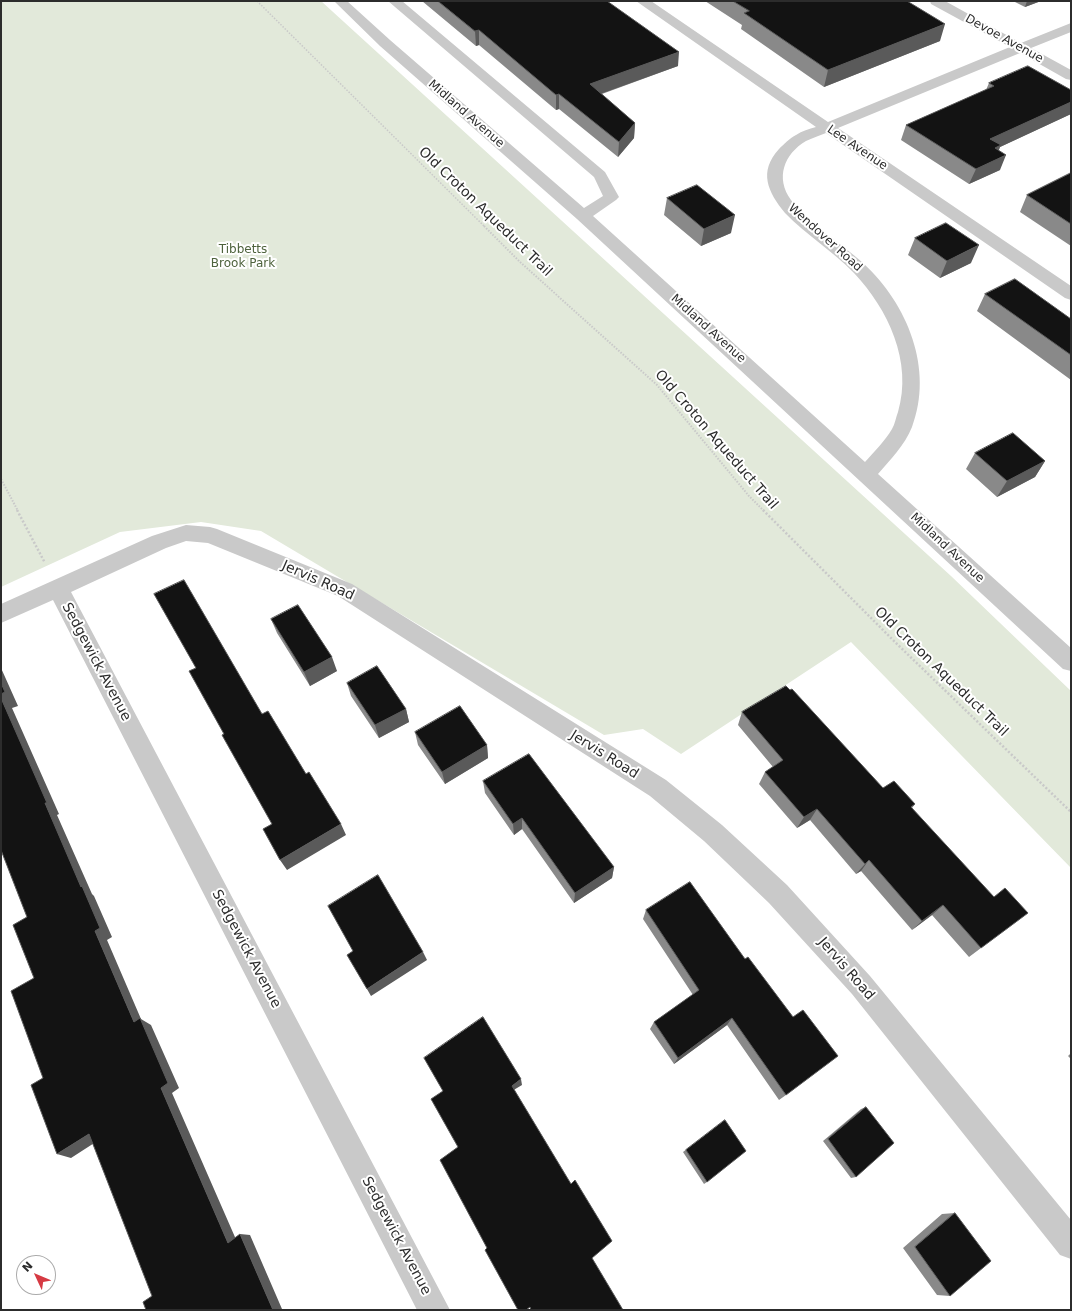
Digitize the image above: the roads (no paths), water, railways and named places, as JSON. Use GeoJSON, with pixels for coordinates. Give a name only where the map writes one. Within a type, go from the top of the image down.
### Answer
{"type":"FeatureCollection","features":[{"type":"Feature","properties":{"kind":"street","name":"Midland Avenue"},"geometry":{"type":"LineString","coordinates":[[340,1],[385,43],[583,216],[1071,662]]}},
{"type":"Feature","properties":{"kind":"street"},"geometry":{"type":"LineString","coordinates":[[394,1],[600,175],[611,197],[583,216]]}},
{"type":"Feature","properties":{"kind":"street","name":"Lee Avenue"},"geometry":{"type":"LineString","coordinates":[[642,1],[1071,294]]}},
{"type":"Feature","properties":{"kind":"street","name":"Devoe Avenue"},"geometry":{"type":"LineString","coordinates":[[936,1],[1071,76]]}},
{"type":"Feature","properties":{"kind":"street","name":"Wendover Road"},"geometry":{"type":"LineString","coordinates":[[866,474],[901,430],[908,412],[911,371],[905,341],[896,319],[876,286],[856,264],[804,222],[780,195],[774,174],[780,158],[801,138],[1071,27]]}},
{"type":"Feature","properties":{"kind":"street","name":"Jervis Road"},"geometry":{"type":"LineString","coordinates":[[1,614],[159,542],[186,533],[210,535],[345,590],[658,788],[713,833],[778,894],[861,985],[1071,1244]]}},
{"type":"Feature","properties":{"kind":"street","name":"Sedgewick Avenue"},"geometry":{"type":"LineString","coordinates":[[58,588],[434,1310]]}},
{"type":"Feature","properties":{"kind":"park label","name":"Tibbetts Brook Park"},"geometry":{"type":"Point","coordinates":[243,257]}}]}
